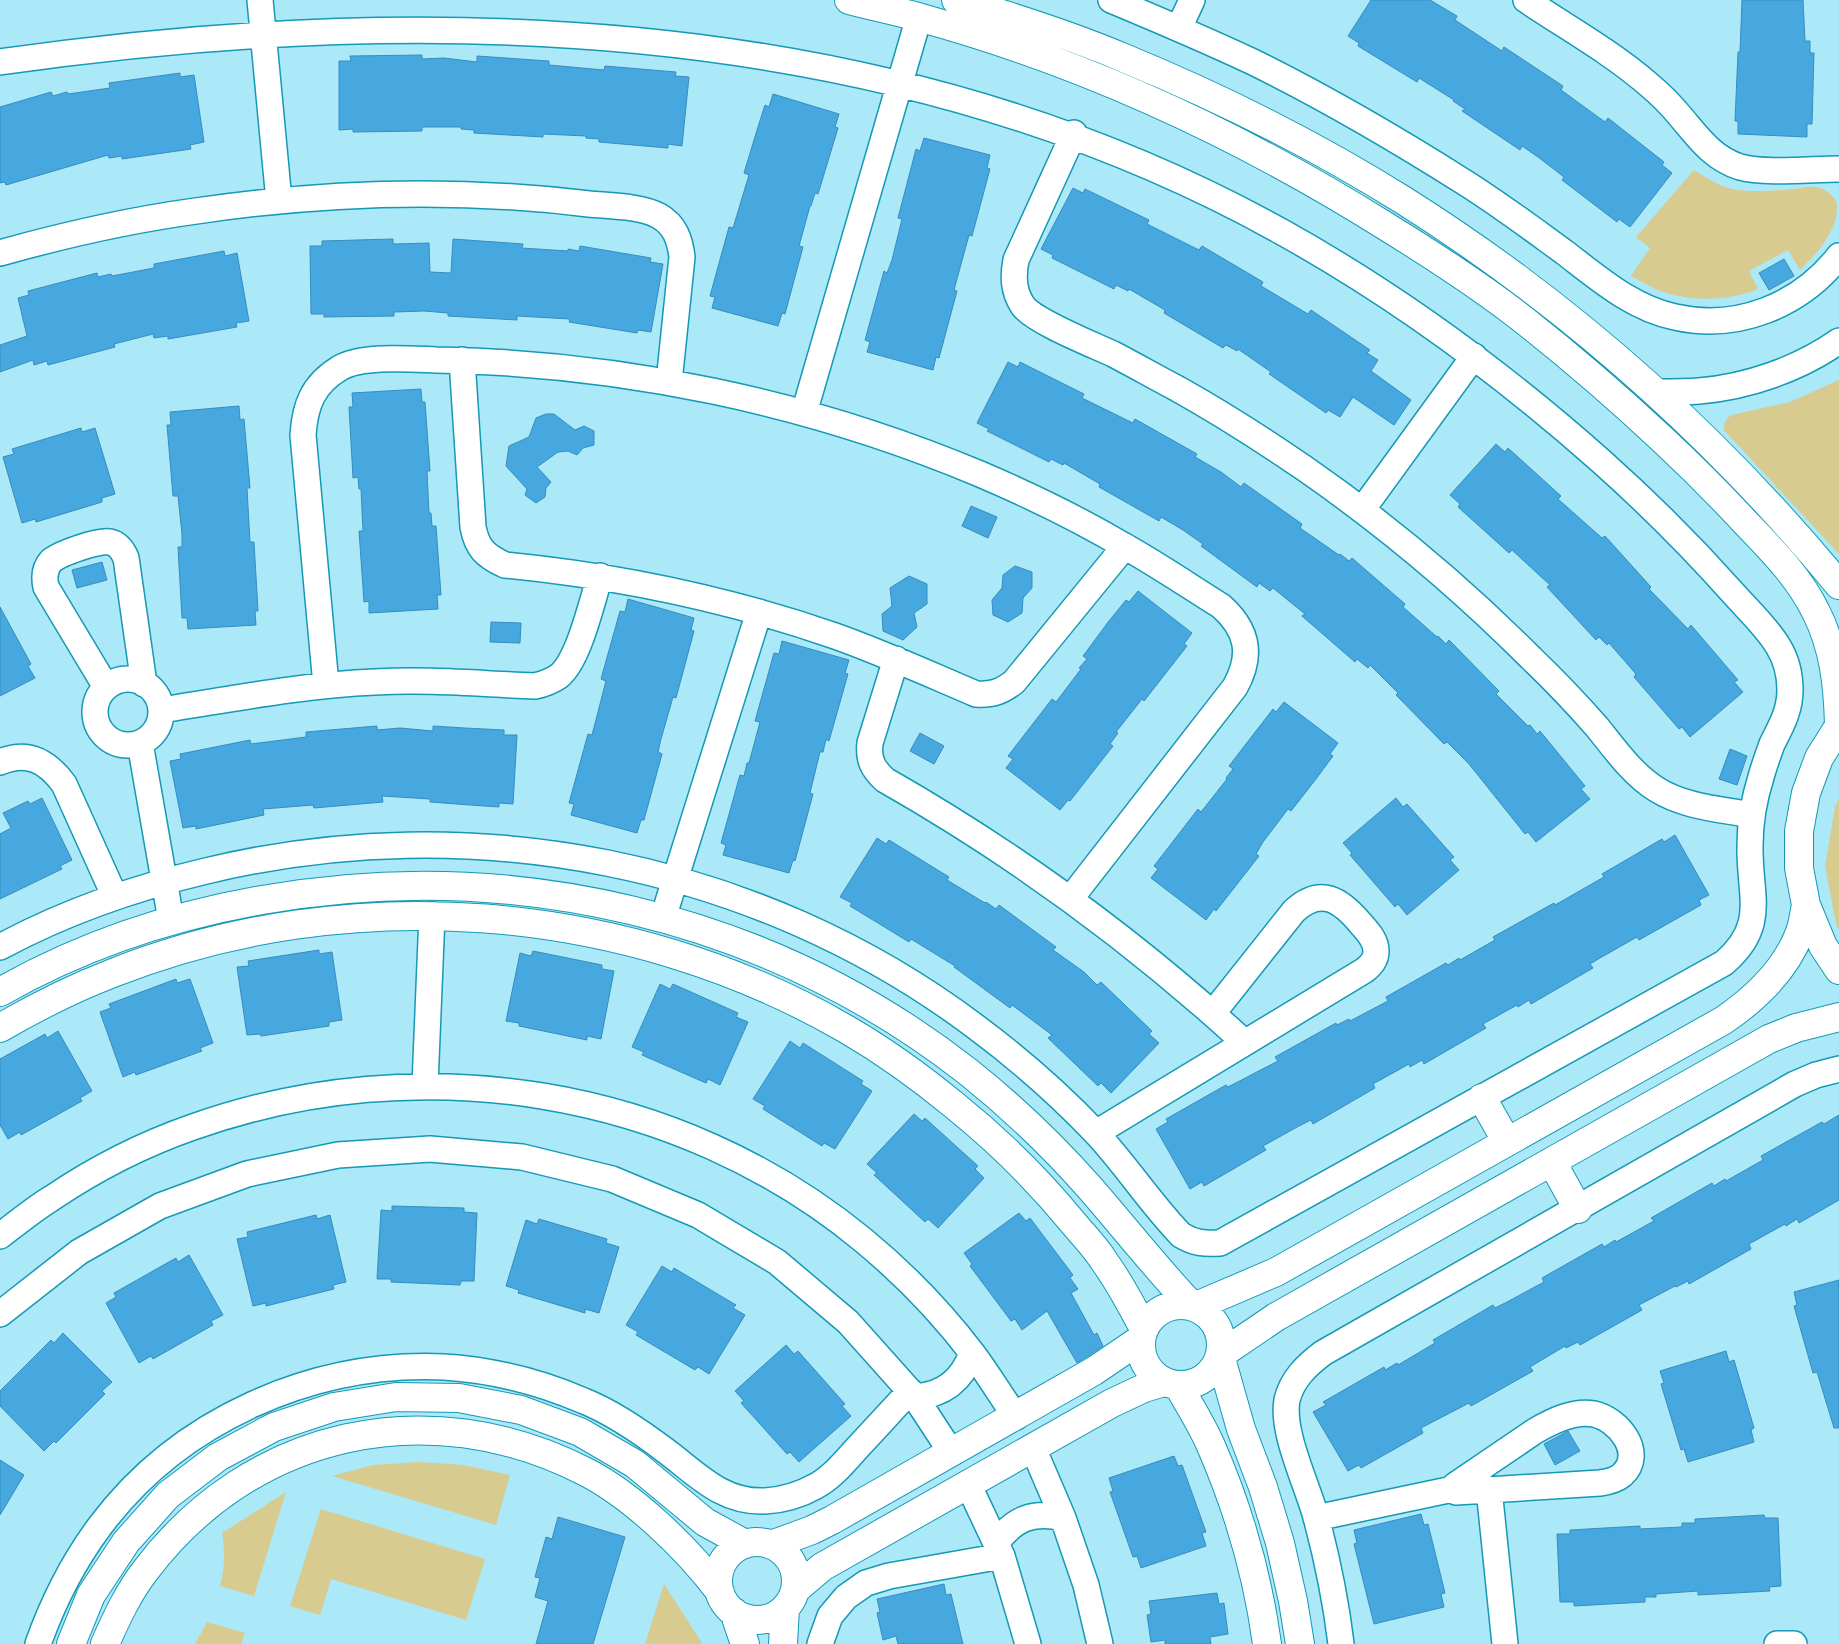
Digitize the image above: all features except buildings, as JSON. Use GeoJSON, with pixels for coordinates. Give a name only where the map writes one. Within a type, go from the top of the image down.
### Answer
{"type":"FeatureCollection","features":[{"type":"Feature","properties":{"kind":"street"},"geometry":{"type":"LineString","coordinates":[[849,0],[919,17],[1027,51],[1124,89],[1235,140],[1335,194],[1431,254],[1523,319],[1610,391],[1693,468],[1772,550],[1797,579],[1817,612],[1830,649],[1838,687],[1839,725],[1820,758],[1806,794],[1800,831],[1799,868],[1806,905],[1823,946],[1839,970]]}},
{"type":"Feature","properties":{"kind":"street"},"geometry":{"type":"LineString","coordinates":[[956,0],[1023,21],[1122,57],[1219,100],[1312,147],[1403,200],[1491,259],[1575,323],[1657,392],[1759,492],[1839,585]]}},
{"type":"Feature","properties":{"kind":"street"},"geometry":{"type":"LineString","coordinates":[[1111,0],[1179,28],[1278,75],[1398,141],[1467,184],[1623,296],[1648,309],[1675,317],[1702,321],[1730,320],[1758,314],[1784,303],[1808,288],[1829,270],[1839,256]]}},
{"type":"Feature","properties":{"kind":"street"},"geometry":{"type":"LineString","coordinates":[[1179,28],[1192,0]]}},
{"type":"Feature","properties":{"kind":"street"},"geometry":{"type":"LineString","coordinates":[[1526,0],[1649,84],[1680,115],[1706,148],[1723,160],[1741,167],[1761,170],[1839,169]]}},
{"type":"Feature","properties":{"kind":"street"},"geometry":{"type":"LineString","coordinates":[[0,62],[52,49],[261,8],[477,10],[585,17],[692,30],[759,42],[797,49],[902,75],[989,102],[1074,133],[1179,179],[1282,232],[1380,291],[1474,356],[1554,419],[1630,486],[1702,558],[1780,648],[1787,664],[1790,682],[1790,700],[1786,717],[1770,748],[1759,781],[1752,815],[1750,872],[1754,901],[1753,919],[1747,936],[1738,951],[1724,963],[1220,1243],[1206,1244],[1193,1242],[1181,1235],[1096,1133],[1041,1080],[976,1026],[906,979],[831,938],[754,904],[676,878],[590,859],[504,847],[418,844],[332,848],[248,861],[164,881],[115,896],[62,917],[0,947]]}},
{"type":"Feature","properties":{"kind":"street"},"geometry":{"type":"LineString","coordinates":[[261,8],[279,201]]}},
{"type":"Feature","properties":{"kind":"street"},"geometry":{"type":"LineString","coordinates":[[804,413],[919,17]]}},
{"type":"Feature","properties":{"kind":"street"},"geometry":{"type":"LineString","coordinates":[[1074,133],[1016,260],[1013,276],[1016,292],[1024,307],[1036,318],[1116,356],[1188,395],[1296,463],[1362,510],[1421,557],[1497,625],[1582,711],[1643,779],[1669,796],[1684,802],[1752,815]]}},
{"type":"Feature","properties":{"kind":"street"},"geometry":{"type":"LineString","coordinates":[[0,253],[114,225],[196,211],[279,201],[353,196],[501,196],[648,211],[660,216],[670,224],[677,233],[681,245],[682,257],[669,382]]}},
{"type":"Feature","properties":{"kind":"street"},"geometry":{"type":"LineString","coordinates":[[1657,392],[1701,391],[1744,384],[1785,370],[1824,351],[1839,341]]}},
{"type":"Feature","properties":{"kind":"street"},"geometry":{"type":"LineString","coordinates":[[1362,510],[1474,356]]}},
{"type":"Feature","properties":{"kind":"street"},"geometry":{"type":"LineString","coordinates":[[462,360],[473,527],[482,551],[505,565],[600,576],[679,591],[759,612],[836,636],[896,659],[976,694],[990,695],[1003,690],[1014,682],[1125,546]]}},
{"type":"Feature","properties":{"kind":"street"},"geometry":{"type":"LineString","coordinates":[[326,685],[303,435],[304,414],[312,395],[325,378],[342,366],[362,361],[462,360],[591,370],[669,382],[804,413],[906,445],[981,475],[1054,508],[1125,546],[1221,606],[1241,628],[1246,643],[1246,658],[1243,674],[1235,687],[1071,898]]}},
{"type":"Feature","properties":{"kind":"street"},"geometry":{"type":"LineString","coordinates":[[106,687],[46,587],[44,578],[50,562],[58,557],[100,542],[109,541],[116,544],[122,550],[126,558],[144,684]]}},
{"type":"Feature","properties":{"kind":"street"},"geometry":{"type":"LineString","coordinates":[[161,710],[326,685],[423,681],[535,686],[548,682],[560,675],[570,664],[600,576]]}},
{"type":"Feature","properties":{"kind":"street"},"geometry":{"type":"LineString","coordinates":[[663,918],[759,612]]}},
{"type":"Feature","properties":{"kind":"street"},"geometry":{"type":"LineString","coordinates":[[896,659],[870,743],[869,754],[871,764],[877,773],[885,780],[980,836],[1071,898],[1213,1013],[1244,1042]]}},
{"type":"Feature","properties":{"kind":"street"},"geometry":{"type":"LineString","coordinates":[[135,680],[144,684],[153,691],[158,700],[161,710],[159,724],[151,736],[140,743],[127,746],[114,743],[103,735],[96,723],[95,710],[98,698],[106,687],[115,682],[135,680]]}},
{"type":"Feature","properties":{"kind":"street"},"geometry":{"type":"LineString","coordinates":[[140,743],[171,920]]}},
{"type":"Feature","properties":{"kind":"street"},"geometry":{"type":"LineString","coordinates":[[0,762],[21,757],[38,760],[54,770],[64,784],[115,896]]}},
{"type":"Feature","properties":{"kind":"street"},"geometry":{"type":"LineString","coordinates":[[0,992],[63,960],[171,920],[236,904],[358,887],[420,885],[481,887],[543,893],[663,918],[717,935],[770,956],[822,980],[904,1027],[966,1071],[1010,1107],[1051,1146],[1090,1188],[1147,1258],[1193,1307]]}},
{"type":"Feature","properties":{"kind":"street"},"geometry":{"type":"LineString","coordinates":[[1096,1133],[1371,966],[1376,953],[1376,945],[1350,910],[1341,903],[1321,898],[1301,904],[1213,1013]]}},
{"type":"Feature","properties":{"kind":"street"},"geometry":{"type":"LineString","coordinates":[[1193,1307],[1276,1272],[1724,1020],[1748,1003],[1770,982],[1787,958],[1800,932],[1806,905]]}},
{"type":"Feature","properties":{"kind":"street"},"geometry":{"type":"LineString","coordinates":[[0,1028],[39,1006],[114,972],[191,947],[270,929],[351,918],[432,915],[519,921],[604,935],[678,955],[768,989],[846,1029],[918,1076],[986,1130],[1047,1191],[1102,1258],[1117,1280],[1143,1334]]}},
{"type":"Feature","properties":{"kind":"street"},"geometry":{"type":"LineString","coordinates":[[425,1085],[432,915]]}},
{"type":"Feature","properties":{"kind":"street"},"geometry":{"type":"LineString","coordinates":[[105,1644],[121,1608],[144,1572],[171,1539],[202,1509],[243,1479],[289,1456],[338,1440],[388,1431],[440,1430],[490,1436],[539,1451],[586,1472],[635,1506],[687,1552],[727,1602],[744,1618],[754,1620],[766,1619],[776,1615],[822,1567],[968,1484],[1120,1399],[1171,1384],[1189,1384],[1199,1381],[1209,1375],[1220,1356],[1240,1340],[1276,1317],[1769,1040],[1796,1028],[1839,1017]]}},
{"type":"Feature","properties":{"kind":"street"},"geometry":{"type":"LineString","coordinates":[[1340,1644],[1338,1616],[1316,1518],[1290,1438],[1286,1418],[1287,1399],[1295,1380],[1307,1364],[1795,1084],[1816,1075],[1839,1069]]}},
{"type":"Feature","properties":{"kind":"street"},"geometry":{"type":"LineString","coordinates":[[0,1236],[51,1198],[120,1158],[192,1127],[268,1104],[346,1090],[425,1085],[504,1089],[582,1103],[657,1124],[730,1155],[799,1193],[863,1240],[921,1293],[972,1353],[1016,1417]]}},
{"type":"Feature","properties":{"kind":"street"},"geometry":{"type":"LineString","coordinates":[[1482,1098],[1507,1142]]}},
{"type":"Feature","properties":{"kind":"street"},"geometry":{"type":"LineString","coordinates":[[0,1314],[79,1252],[160,1206],[247,1174],[338,1155],[430,1149],[522,1157],[612,1179],[698,1215],[777,1262],[848,1322],[913,1394],[951,1452]]}},
{"type":"Feature","properties":{"kind":"street"},"geometry":{"type":"LineString","coordinates":[[1552,1162],[1578,1209]]}},
{"type":"Feature","properties":{"kind":"street"},"geometry":{"type":"LineString","coordinates":[[1267,1644],[1247,1548],[1223,1475],[1210,1444],[1171,1384],[1148,1369],[1141,1349],[1143,1334],[1149,1321],[1164,1309],[1182,1305],[1193,1307],[1203,1312],[1216,1326],[1220,1336],[1220,1356],[1280,1543],[1300,1644]]}},
{"type":"Feature","properties":{"kind":"street"},"geometry":{"type":"LineString","coordinates":[[745,1644],[718,1580],[720,1568],[734,1550],[812,1530],[832,1520],[1094,1371],[1143,1334]]}},
{"type":"Feature","properties":{"kind":"street"},"geometry":{"type":"LineString","coordinates":[[913,1394],[928,1396],[952,1385],[968,1365],[972,1353]]}},
{"type":"Feature","properties":{"kind":"street"},"geometry":{"type":"LineString","coordinates":[[38,1644],[51,1609],[74,1566],[101,1525],[133,1488],[169,1455],[210,1427],[253,1404],[298,1386],[346,1374],[395,1368],[444,1367],[492,1373],[540,1384],[586,1401],[629,1424],[669,1453],[706,1484],[733,1497],[762,1501],[791,1497],[818,1485],[913,1394]]}},
{"type":"Feature","properties":{"kind":"street"},"geometry":{"type":"LineString","coordinates":[[71,1644],[91,1595],[126,1542],[168,1496],[218,1457],[274,1427],[334,1407],[396,1397],[459,1398],[521,1410],[580,1432],[635,1464],[705,1522],[758,1545],[781,1550],[789,1558],[794,1568],[796,1579],[790,1599],[783,1644]]}},
{"type":"Feature","properties":{"kind":"street"},"geometry":{"type":"LineString","coordinates":[[1316,1518],[1452,1489],[1521,1439],[1548,1423],[1570,1416],[1593,1413],[1607,1418],[1619,1428],[1628,1440],[1631,1455],[1628,1466],[1622,1475],[1612,1481],[1456,1492],[1452,1489]]}},
{"type":"Feature","properties":{"kind":"street"},"geometry":{"type":"LineString","coordinates":[[1033,1448],[1063,1518],[1086,1585],[1100,1644]]}},
{"type":"Feature","properties":{"kind":"street"},"geometry":{"type":"LineString","coordinates":[[968,1484],[999,1549],[1028,1644]]}},
{"type":"Feature","properties":{"kind":"street"},"geometry":{"type":"LineString","coordinates":[[1489,1489],[1505,1644]]}},
{"type":"Feature","properties":{"kind":"street"},"geometry":{"type":"LineString","coordinates":[[999,1549],[1004,1532],[1026,1518],[1038,1515],[1063,1518]]}},
{"type":"Feature","properties":{"kind":"street"},"geometry":{"type":"LineString","coordinates":[[820,1644],[830,1616],[846,1597],[866,1583],[999,1549]]}},
{"type":"Feature","properties":{"kind":"street"},"geometry":{"type":"LineString","coordinates":[[1777,1644],[1794,1644]]}},
{"type":"Feature","properties":{"kind":"shaded area"},"geometry":{"type":"Polygon","coordinates":[[[1694,170],[1722,186],[1732,189],[1763,191],[1820,188],[1831,195],[1837,203],[1837,213],[1831,232],[1820,248],[1800,270],[1788,250],[1749,271],[1758,289],[1746,293],[1706,299],[1680,296],[1655,289],[1631,276],[1650,248],[1636,237],[1694,170]]]}},
{"type":"Feature","properties":{"kind":"shaded area"},"geometry":{"type":"Polygon","coordinates":[[[1839,380],[1839,554],[1724,428],[1725,422],[1731,415],[1790,402],[1839,380]]]}},
{"type":"Feature","properties":{"kind":"shaded area"},"geometry":{"type":"Polygon","coordinates":[[[1839,799],[1839,929],[1836,924],[1825,866],[1835,807],[1839,799]]]}},
{"type":"Feature","properties":{"kind":"shaded area"},"geometry":{"type":"Polygon","coordinates":[[[420,1462],[463,1465],[510,1475],[496,1525],[332,1476],[373,1465],[420,1462]]]}},
{"type":"Feature","properties":{"kind":"shaded area"},"geometry":{"type":"Polygon","coordinates":[[[286,1492],[254,1596],[220,1586],[224,1560],[222,1533],[286,1492]]]}},
{"type":"Feature","properties":{"kind":"shaded area"},"geometry":{"type":"Polygon","coordinates":[[[321,1509],[485,1559],[466,1620],[331,1579],[320,1615],[290,1606],[321,1509]]]}},
{"type":"Feature","properties":{"kind":"shaded area"},"geometry":{"type":"Polygon","coordinates":[[[664,1584],[700,1640],[702,1644],[645,1644],[664,1584]]]}},
{"type":"Feature","properties":{"kind":"shaded area"},"geometry":{"type":"Polygon","coordinates":[[[207,1622],[245,1633],[241,1644],[195,1644],[207,1622]]]}}]}
